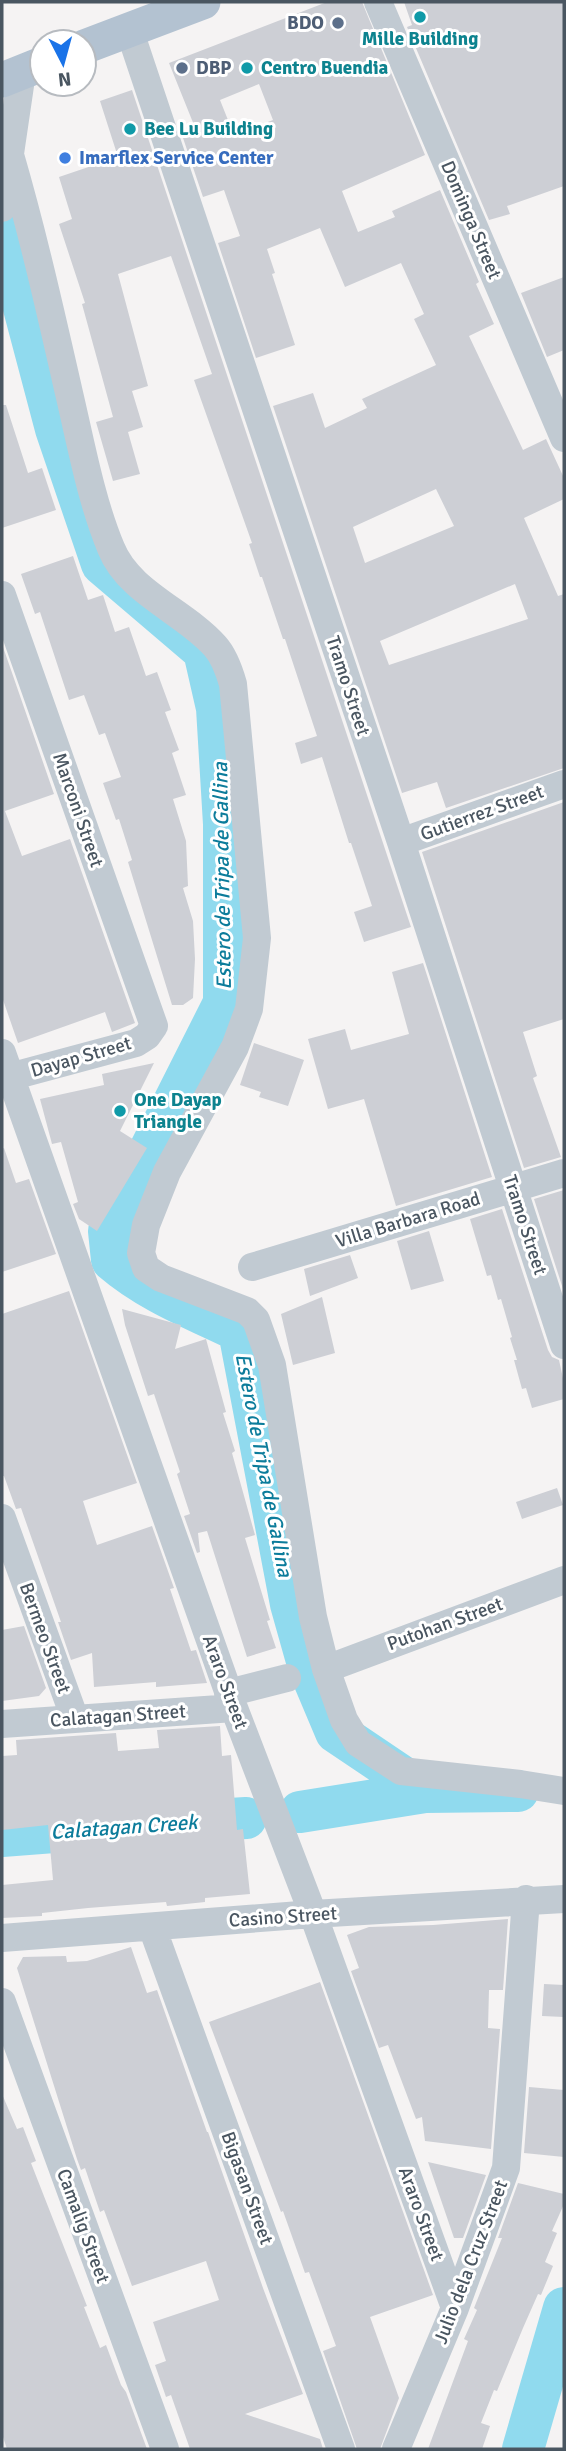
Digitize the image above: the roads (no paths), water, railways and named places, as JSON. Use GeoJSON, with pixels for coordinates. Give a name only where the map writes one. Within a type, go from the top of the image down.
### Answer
{"type":"FeatureCollection","features":[{"type":"Feature","properties":{"kind":"main road"},"geometry":{"type":"LineString","coordinates":[[98,36],[124,15],[202,2]]}},
{"type":"Feature","properties":{"kind":"street","name":"Dominga Street"},"geometry":{"type":"LineString","coordinates":[[378,2],[564,438]]}},
{"type":"Feature","properties":{"kind":"street","name":"Tramo Street"},"geometry":{"type":"LineString","coordinates":[[124,15],[401,842],[564,1345]]}},
{"type":"Feature","properties":{"kind":"street"},"geometry":{"type":"LineString","coordinates":[[2,208],[22,72]]}},
{"type":"Feature","properties":{"kind":"street"},"geometry":{"type":"LineString","coordinates":[[8,164],[31,228],[86,468],[111,549],[137,582],[216,647],[226,662],[233,684],[257,938],[249,1009],[235,1047],[167,1172],[146,1224],[141,1254],[146,1268],[161,1278],[247,1311],[256,1320],[272,1366],[313,1618],[326,1669],[344,1720],[358,1743],[401,1771],[564,1791]]}},
{"type":"Feature","properties":{"kind":"street","name":"Marconi Street"},"geometry":{"type":"LineString","coordinates":[[2,595],[154,1026]]}},
{"type":"Feature","properties":{"kind":"street","name":"Gutierrez Street"},"geometry":{"type":"LineString","coordinates":[[401,842],[564,784]]}},
{"type":"Feature","properties":{"kind":"street","name":"Dayap Street"},"geometry":{"type":"LineString","coordinates":[[5,1070],[136,1043],[147,1036],[154,1026]]}},
{"type":"Feature","properties":{"kind":"street","name":"Araro Street"},"geometry":{"type":"LineString","coordinates":[[5,1070],[231,1700],[313,1914],[455,2308]]}},
{"type":"Feature","properties":{"kind":"street","name":"Villa Barbara Road"},"geometry":{"type":"LineString","coordinates":[[252,1267],[564,1173]]}},
{"type":"Feature","properties":{"kind":"street","name":"Bermeo Street"},"geometry":{"type":"LineString","coordinates":[[2,1518],[75,1719]]}},
{"type":"Feature","properties":{"kind":"street","name":"Putohan Street"},"geometry":{"type":"LineString","coordinates":[[326,1669],[564,1580]]}},
{"type":"Feature","properties":{"kind":"street","name":"Calatagan Street"},"geometry":{"type":"LineString","coordinates":[[2,1724],[75,1719],[231,1700],[288,1678]]}},
{"type":"Feature","properties":{"kind":"street","name":"Casino Street"},"geometry":{"type":"LineString","coordinates":[[2,1938],[526,1899],[564,1899]]}},
{"type":"Feature","properties":{"kind":"street","name":"Julio dela Cruz Street"},"geometry":{"type":"LineString","coordinates":[[396,2449],[455,2308],[506,2168],[526,1899]]}},
{"type":"Feature","properties":{"kind":"street","name":"Bigasan Street"},"geometry":{"type":"LineString","coordinates":[[152,1927],[341,2449]]}},
{"type":"Feature","properties":{"kind":"street","name":"Camalig Street"},"geometry":{"type":"LineString","coordinates":[[2,2002],[165,2449]]}},
{"type":"Feature","properties":{"kind":"waterway","name":"Estero de Tripa de Gallina"},"geometry":{"type":"LineString","coordinates":[[2,225],[56,429],[102,564],[204,651],[217,708],[224,824],[224,1003],[109,1231],[112,1260],[157,1291],[239,1331],[291,1604],[309,1668],[336,1732],[425,1792],[518,1791]]}},
{"type":"Feature","properties":{"kind":"waterway","name":"Calatagan Creek"},"geometry":{"type":"LineString","coordinates":[[300,1812],[425,1792]]}},
{"type":"Feature","properties":{"kind":"waterway","name":"Calatagan Creek"},"geometry":{"type":"LineString","coordinates":[[180,1822],[246,1818]]}},
{"type":"Feature","properties":{"kind":"waterway","name":"Calatagan Creek"},"geometry":{"type":"LineString","coordinates":[[2,1836],[106,1828]]}},
{"type":"Feature","properties":{"kind":"waterway","name":"Estero de Tripa de Gallina"},"geometry":{"type":"LineString","coordinates":[[523,2449],[564,2308]]}},
{"type":"Feature","properties":{"kind":"place","name":"Mille Building"},"geometry":{"type":"Point","coordinates":[420,17]}},
{"type":"Feature","properties":{"kind":"place","name":"BDO"},"geometry":{"type":"Point","coordinates":[338,23]}},
{"type":"Feature","properties":{"kind":"place","name":"DBP"},"geometry":{"type":"Point","coordinates":[182,68]}},
{"type":"Feature","properties":{"kind":"place","name":"Centro Buendia"},"geometry":{"type":"Point","coordinates":[247,68]}},
{"type":"Feature","properties":{"kind":"place","name":"Bee Lu Building"},"geometry":{"type":"Point","coordinates":[130,129]}},
{"type":"Feature","properties":{"kind":"place","name":"Imarflex Service Center"},"geometry":{"type":"Point","coordinates":[65,158]}},
{"type":"Feature","properties":{"kind":"place","name":"One Dayap Triangle"},"geometry":{"type":"Point","coordinates":[120,1111]}}]}
